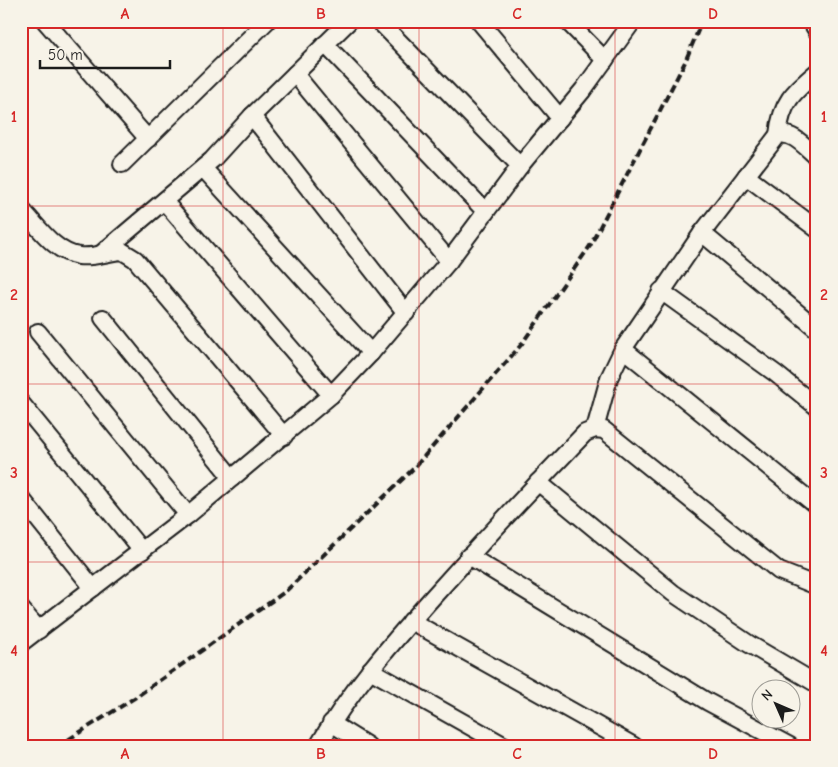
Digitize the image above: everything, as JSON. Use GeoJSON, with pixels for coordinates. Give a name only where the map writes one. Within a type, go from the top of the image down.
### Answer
{"type":"FeatureCollection","features":[{"type":"Feature","properties":{"kind":"street"},"geometry":{"type":"LineString","coordinates":[[45,21],[148,139]]}},
{"type":"Feature","properties":{"kind":"street"},"geometry":{"type":"LineString","coordinates":[[101,254],[203,168],[252,116],[349,21]]}},
{"type":"Feature","properties":{"kind":"street"},"geometry":{"type":"LineString","coordinates":[[379,21],[520,166]]}},
{"type":"Feature","properties":{"kind":"street"},"geometry":{"type":"LineString","coordinates":[[478,21],[560,118]]}},
{"type":"Feature","properties":{"kind":"street"},"geometry":{"type":"LineString","coordinates":[[567,21],[605,60]]}},
{"type":"Feature","properties":{"kind":"street"},"geometry":{"type":"LineString","coordinates":[[21,643],[188,515],[331,395],[371,353],[450,260],[520,166],[560,118],[633,21]]}},
{"type":"Feature","properties":{"kind":"street"},"geometry":{"type":"LineString","coordinates":[[811,21],[817,31]]}},
{"type":"Feature","properties":{"kind":"street"},"geometry":{"type":"LineString","coordinates":[[122,164],[263,23]]}},
{"type":"Feature","properties":{"kind":"street"},"geometry":{"type":"LineString","coordinates":[[325,44],[486,212]]}},
{"type":"Feature","properties":{"kind":"street"},"geometry":{"type":"LineString","coordinates":[[595,429],[609,378],[623,350],[661,291],[702,233],[778,135],[780,116],[792,93],[817,72]]}},
{"type":"Feature","properties":{"kind":"street"},"geometry":{"type":"LineString","coordinates":[[295,74],[450,260]]}},
{"type":"Feature","properties":{"kind":"street"},"geometry":{"type":"LineString","coordinates":[[252,116],[406,313]]}},
{"type":"Feature","properties":{"kind":"street"},"geometry":{"type":"LineString","coordinates":[[778,135],[785,133],[791,136],[817,156]]}},
{"type":"Feature","properties":{"kind":"street"},"geometry":{"type":"LineString","coordinates":[[203,168],[371,353]]}},
{"type":"Feature","properties":{"kind":"street"},"geometry":{"type":"LineString","coordinates":[[746,176],[817,229]]}},
{"type":"Feature","properties":{"kind":"street"},"geometry":{"type":"LineString","coordinates":[[164,201],[331,395]]}},
{"type":"Feature","properties":{"kind":"street"},"geometry":{"type":"LineString","coordinates":[[21,209],[57,246],[67,252],[78,256],[122,251],[134,259],[284,436]]}},
{"type":"Feature","properties":{"kind":"street"},"geometry":{"type":"LineString","coordinates":[[702,233],[817,329]]}},
{"type":"Feature","properties":{"kind":"street"},"geometry":{"type":"LineString","coordinates":[[661,291],[817,407]]}},
{"type":"Feature","properties":{"kind":"street"},"geometry":{"type":"LineString","coordinates":[[103,318],[232,478]]}},
{"type":"Feature","properties":{"kind":"street"},"geometry":{"type":"LineString","coordinates":[[38,332],[188,515]]}},
{"type":"Feature","properties":{"kind":"street"},"geometry":{"type":"LineString","coordinates":[[623,350],[817,506]]}},
{"type":"Feature","properties":{"kind":"street"},"geometry":{"type":"LineString","coordinates":[[21,403],[142,551]]}},
{"type":"Feature","properties":{"kind":"street"},"geometry":{"type":"LineString","coordinates":[[318,746],[331,723],[370,670],[411,621],[538,482],[585,433],[595,429],[604,430],[779,570],[817,586]]}},
{"type":"Feature","properties":{"kind":"street"},"geometry":{"type":"LineString","coordinates":[[538,482],[673,593],[749,644],[817,684]]}},
{"type":"Feature","properties":{"kind":"street"},"geometry":{"type":"LineString","coordinates":[[21,498],[94,588]]}},
{"type":"Feature","properties":{"kind":"street"},"geometry":{"type":"LineString","coordinates":[[469,556],[708,702],[790,746]]}},
{"type":"Feature","properties":{"kind":"street"},"geometry":{"type":"LineString","coordinates":[[21,608],[39,630]]}},
{"type":"Feature","properties":{"kind":"street"},"geometry":{"type":"LineString","coordinates":[[411,621],[634,746]]}},
{"type":"Feature","properties":{"kind":"street"},"geometry":{"type":"LineString","coordinates":[[370,670],[505,746]]}},
{"type":"Feature","properties":{"kind":"street"},"geometry":{"type":"LineString","coordinates":[[331,723],[368,746]]}},
{"type":"Feature","properties":{"kind":"railway"},"geometry":{"type":"LineString","coordinates":[[58,746],[136,697],[286,591],[414,468],[521,345],[590,246],[685,62],[702,21]]}}]}
